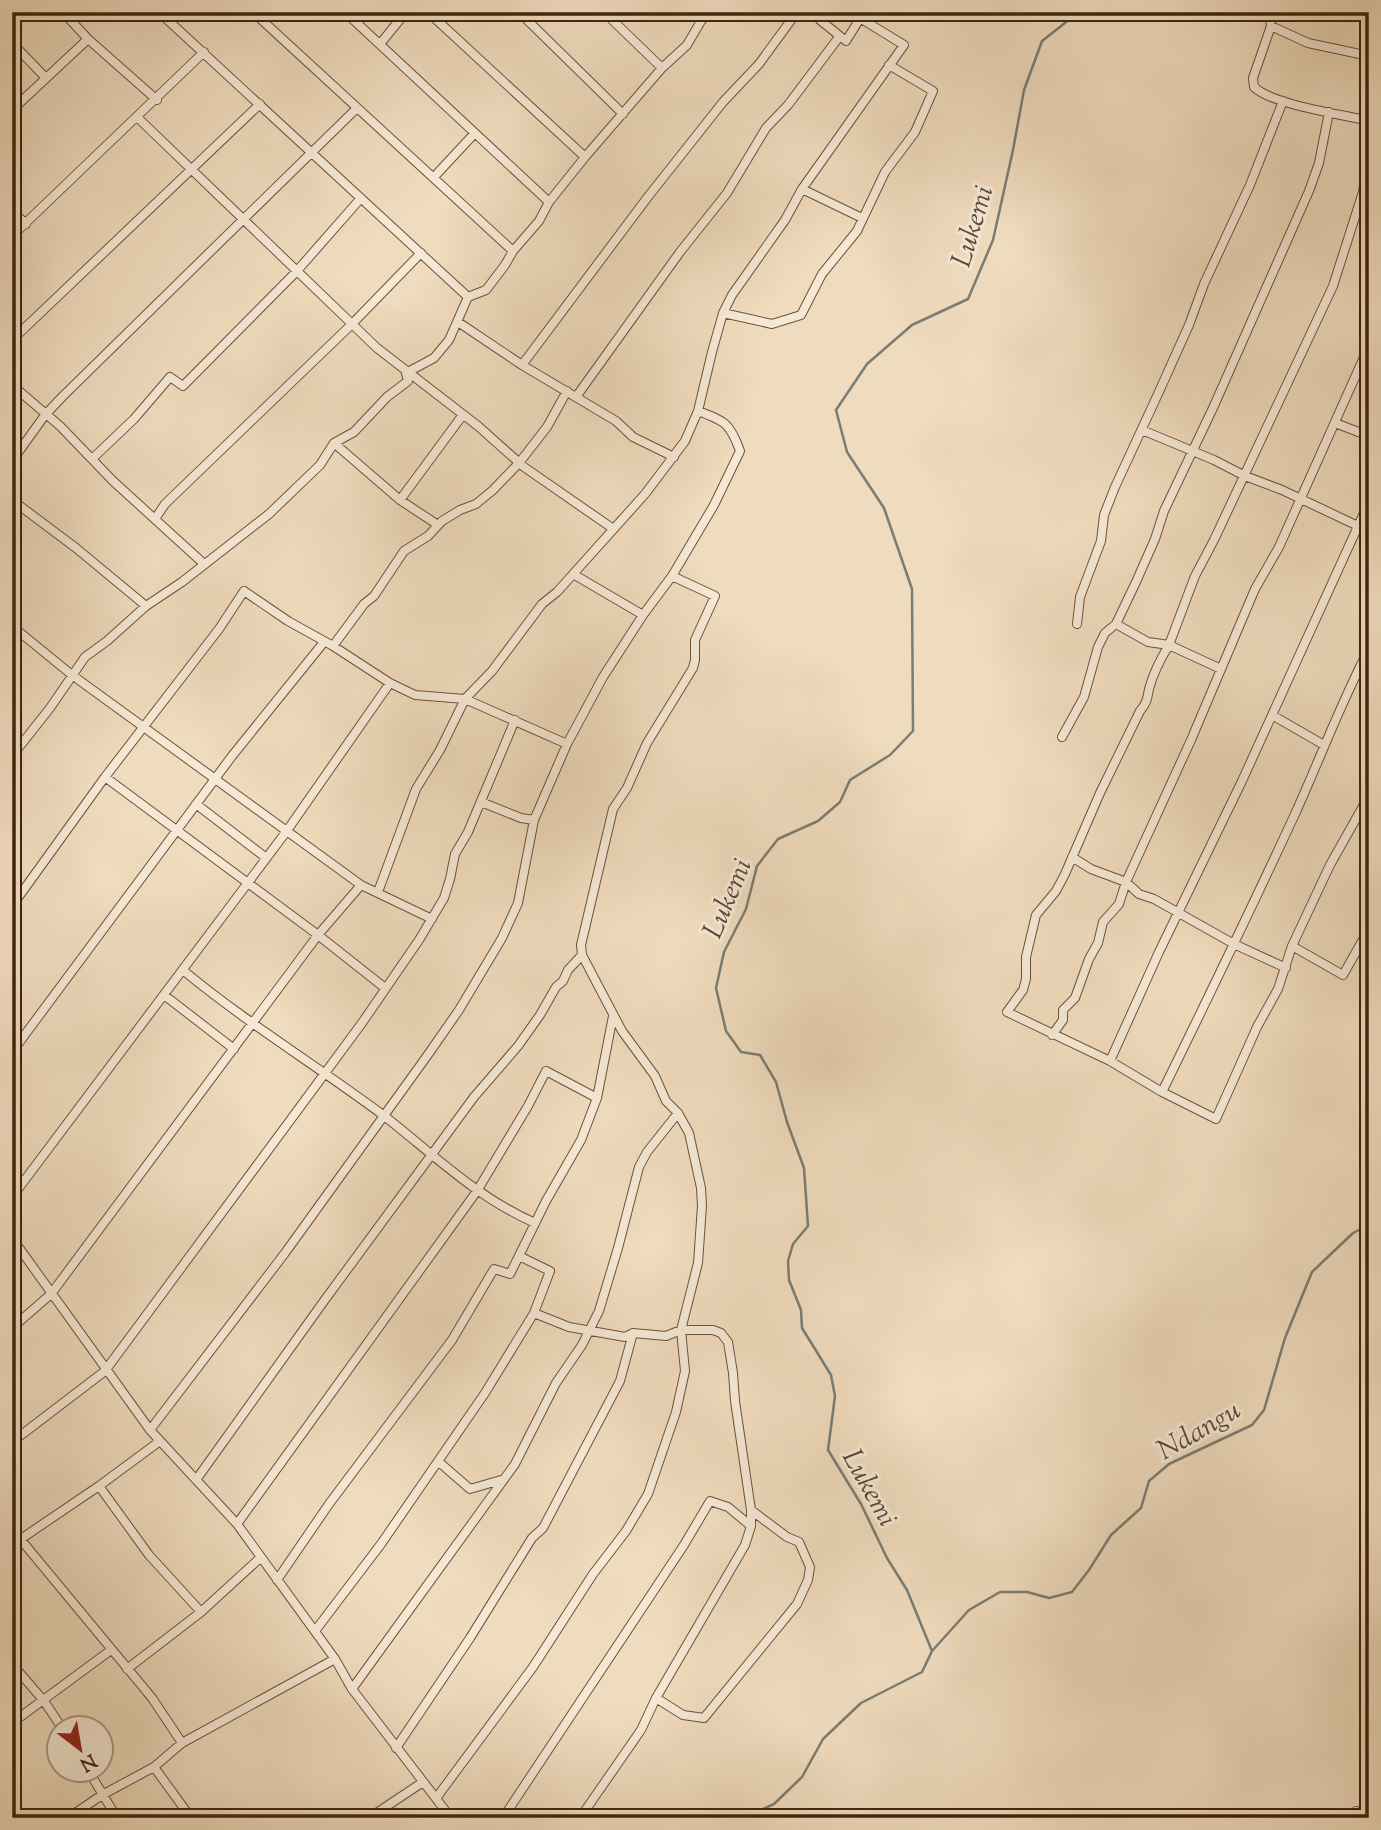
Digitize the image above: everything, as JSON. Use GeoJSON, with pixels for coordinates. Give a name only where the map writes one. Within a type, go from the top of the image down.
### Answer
{"type":"FeatureCollection","features":[{"type":"Feature","properties":{"kind":"street"},"geometry":{"type":"LineString","coordinates":[[12,23],[23,12]]}},
{"type":"Feature","properties":{"kind":"street"},"geometry":{"type":"LineString","coordinates":[[63,12],[88,39],[157,100]]}},
{"type":"Feature","properties":{"kind":"street"},"geometry":{"type":"LineString","coordinates":[[159,12],[468,297]]}},
{"type":"Feature","properties":{"kind":"street"},"geometry":{"type":"LineString","coordinates":[[167,20],[176,12]]}},
{"type":"Feature","properties":{"kind":"street"},"geometry":{"type":"LineString","coordinates":[[253,12],[513,251]]}},
{"type":"Feature","properties":{"kind":"street"},"geometry":{"type":"LineString","coordinates":[[345,12],[548,202]]}},
{"type":"Feature","properties":{"kind":"street"},"geometry":{"type":"LineString","coordinates":[[380,44],[406,12]]}},
{"type":"Feature","properties":{"kind":"street"},"geometry":{"type":"LineString","coordinates":[[428,12],[584,157]]}},
{"type":"Feature","properties":{"kind":"street"},"geometry":{"type":"LineString","coordinates":[[519,12],[623,114]]}},
{"type":"Feature","properties":{"kind":"street"},"geometry":{"type":"LineString","coordinates":[[604,12],[662,68]]}},
{"type":"Feature","properties":{"kind":"street"},"geometry":{"type":"LineString","coordinates":[[691,12],[701,21]]}},
{"type":"Feature","properties":{"kind":"street"},"geometry":{"type":"LineString","coordinates":[[406,373],[434,358],[449,340],[468,297],[486,290],[513,251],[539,221],[548,202],[584,157],[662,68],[687,45],[701,21],[710,12]]}},
{"type":"Feature","properties":{"kind":"street"},"geometry":{"type":"LineString","coordinates":[[522,365],[647,198],[723,102],[759,64],[797,12]]}},
{"type":"Feature","properties":{"kind":"street"},"geometry":{"type":"LineString","coordinates":[[378,892],[416,789],[431,767],[465,699],[492,671],[542,604],[557,592],[645,494],[685,441],[698,411],[723,313],[732,295],[904,45],[862,15],[846,41],[820,20],[815,12]]}},
{"type":"Feature","properties":{"kind":"street"},"geometry":{"type":"LineString","coordinates":[[1269,12],[1271,26],[1253,79],[1254,87],[1259,92],[1283,101],[1369,121]]}},
{"type":"Feature","properties":{"kind":"street"},"geometry":{"type":"LineString","coordinates":[[1271,26],[1308,43],[1369,56]]}},
{"type":"Feature","properties":{"kind":"street"},"geometry":{"type":"LineString","coordinates":[[576,397],[680,252],[727,193],[766,128],[788,105],[839,37]]}},
{"type":"Feature","properties":{"kind":"street"},"geometry":{"type":"LineString","coordinates":[[12,110],[88,39]]}},
{"type":"Feature","properties":{"kind":"street"},"geometry":{"type":"LineString","coordinates":[[12,43],[46,78]]}},
{"type":"Feature","properties":{"kind":"street"},"geometry":{"type":"LineString","coordinates":[[12,236],[157,100],[204,52]]}},
{"type":"Feature","properties":{"kind":"street"},"geometry":{"type":"LineString","coordinates":[[723,313],[772,324],[801,315],[822,274],[857,231],[885,172],[915,132],[933,91],[889,65]]}},
{"type":"Feature","properties":{"kind":"street"},"geometry":{"type":"LineString","coordinates":[[1077,624],[1080,597],[1101,541],[1104,515],[1115,486],[1189,325],[1283,101]]}},
{"type":"Feature","properties":{"kind":"street"},"geometry":{"type":"LineString","coordinates":[[12,340],[260,104]]}},
{"type":"Feature","properties":{"kind":"street"},"geometry":{"type":"LineString","coordinates":[[12,461],[45,415],[357,108]]}},
{"type":"Feature","properties":{"kind":"street"},"geometry":{"type":"LineString","coordinates":[[1062,737],[1084,697],[1098,647],[1105,633],[1116,624],[1155,539],[1164,511],[1309,191],[1319,163],[1329,112]]}},
{"type":"Feature","properties":{"kind":"street"},"geometry":{"type":"LineString","coordinates":[[138,118],[244,218],[296,272],[406,373],[478,426],[519,463],[612,528]]}},
{"type":"Feature","properties":{"kind":"street"},"geometry":{"type":"LineString","coordinates":[[434,177],[474,134]]}},
{"type":"Feature","properties":{"kind":"street"},"geometry":{"type":"LineString","coordinates":[[1369,150],[1363,192],[1333,286],[1245,476],[1195,576],[1149,690],[1148,701],[1100,793],[1056,891],[1036,915],[1029,936],[1023,990],[1006,1012],[1110,1061],[1162,1092],[1216,1119],[1257,1027],[1278,989],[1292,946],[1369,791]]}},
{"type":"Feature","properties":{"kind":"street"},"geometry":{"type":"LineString","coordinates":[[803,189],[862,218]]}},
{"type":"Feature","properties":{"kind":"street"},"geometry":{"type":"LineString","coordinates":[[93,458],[134,419],[170,377],[183,386],[296,272],[361,198]]}},
{"type":"Feature","properties":{"kind":"street"},"geometry":{"type":"LineString","coordinates":[[12,211],[26,223]]}},
{"type":"Feature","properties":{"kind":"street"},"geometry":{"type":"LineString","coordinates":[[155,519],[165,504],[421,253]]}},
{"type":"Feature","properties":{"kind":"street"},"geometry":{"type":"LineString","coordinates":[[458,321],[522,365],[616,421],[633,437],[674,457]]}},
{"type":"Feature","properties":{"kind":"street"},"geometry":{"type":"LineString","coordinates":[[1052,1035],[1063,1020],[1063,1010],[1075,998],[1089,959],[1098,943],[1103,922],[1119,904],[1126,882],[1255,589],[1279,547],[1298,499],[1369,346]]}},
{"type":"Feature","properties":{"kind":"street"},"geometry":{"type":"LineString","coordinates":[[12,756],[85,657],[146,606],[182,582],[268,514],[320,464],[334,443],[354,432],[387,397],[408,381],[406,373]]}},
{"type":"Feature","properties":{"kind":"street"},"geometry":{"type":"LineString","coordinates":[[12,385],[60,426],[113,481],[203,563]]}},
{"type":"Feature","properties":{"kind":"street"},"geometry":{"type":"LineString","coordinates":[[12,1052],[196,804],[363,604],[374,596],[404,551],[493,491],[547,427],[567,391]]}},
{"type":"Feature","properties":{"kind":"street"},"geometry":{"type":"LineString","coordinates":[[150,1430],[285,1253],[459,1010],[502,938],[518,902],[534,820],[567,744],[603,677],[643,615],[673,576],[714,505],[740,451],[733,431],[723,420],[698,411]]}},
{"type":"Feature","properties":{"kind":"street"},"geometry":{"type":"LineString","coordinates":[[400,500],[462,416]]}},
{"type":"Feature","properties":{"kind":"street"},"geometry":{"type":"LineString","coordinates":[[1335,423],[1369,436]]}},
{"type":"Feature","properties":{"kind":"street"},"geometry":{"type":"LineString","coordinates":[[1142,430],[1282,490],[1358,526],[1369,536]]}},
{"type":"Feature","properties":{"kind":"street"},"geometry":{"type":"LineString","coordinates":[[334,443],[400,500],[438,526]]}},
{"type":"Feature","properties":{"kind":"street"},"geometry":{"type":"LineString","coordinates":[[12,500],[146,606]]}},
{"type":"Feature","properties":{"kind":"street"},"geometry":{"type":"LineString","coordinates":[[1110,1061],[1369,502]]}},
{"type":"Feature","properties":{"kind":"street"},"geometry":{"type":"LineString","coordinates":[[573,574],[643,615]]}},
{"type":"Feature","properties":{"kind":"street"},"geometry":{"type":"LineString","coordinates":[[438,1797],[533,1667],[648,1494],[676,1412],[685,1371],[681,1330],[698,1264],[702,1206],[701,1188],[689,1133],[678,1113],[666,1101],[655,1076],[622,1031],[582,956],[581,945],[613,809],[627,788],[647,743],[692,668],[695,660],[695,640],[715,596],[673,576]]}},
{"type":"Feature","properties":{"kind":"street"},"geometry":{"type":"LineString","coordinates":[[12,906],[105,777],[219,629],[244,591],[288,621],[390,683],[415,695],[465,699],[567,744]]}},
{"type":"Feature","properties":{"kind":"street"},"geometry":{"type":"LineString","coordinates":[[1116,624],[1148,642],[1169,645],[1221,669]]}},
{"type":"Feature","properties":{"kind":"street"},"geometry":{"type":"LineString","coordinates":[[12,626],[72,675],[361,885],[432,919]]}},
{"type":"Feature","properties":{"kind":"street"},"geometry":{"type":"LineString","coordinates":[[1162,1092],[1295,814],[1369,649]]}},
{"type":"Feature","properties":{"kind":"street"},"geometry":{"type":"LineString","coordinates":[[12,1197],[184,971],[390,683]]}},
{"type":"Feature","properties":{"kind":"street"},"geometry":{"type":"LineString","coordinates":[[1272,715],[1324,745]]}},
{"type":"Feature","properties":{"kind":"street"},"geometry":{"type":"LineString","coordinates":[[12,1442],[105,1371],[362,1023],[432,919],[450,879],[455,854],[468,832],[515,720]]}},
{"type":"Feature","properties":{"kind":"street"},"geometry":{"type":"LineString","coordinates":[[105,777],[318,935],[384,988]]}},
{"type":"Feature","properties":{"kind":"street"},"geometry":{"type":"LineString","coordinates":[[481,802],[521,818],[534,820]]}},
{"type":"Feature","properties":{"kind":"street"},"geometry":{"type":"LineString","coordinates":[[196,804],[265,858]]}},
{"type":"Feature","properties":{"kind":"street"},"geometry":{"type":"LineString","coordinates":[[1072,857],[1091,869],[1126,882],[1139,894],[1286,968]]}},
{"type":"Feature","properties":{"kind":"street"},"geometry":{"type":"LineString","coordinates":[[12,1328],[51,1294],[318,935],[361,885]]}},
{"type":"Feature","properties":{"kind":"street"},"geometry":{"type":"LineString","coordinates":[[1292,946],[1343,975],[1369,929]]}},
{"type":"Feature","properties":{"kind":"street"},"geometry":{"type":"LineString","coordinates":[[196,1480],[474,1097],[518,1046],[556,987],[564,981],[568,970],[582,956]]}},
{"type":"Feature","properties":{"kind":"street"},"geometry":{"type":"LineString","coordinates":[[184,971],[220,1002],[383,1116],[477,1191],[505,1209],[535,1223]]}},
{"type":"Feature","properties":{"kind":"street"},"geometry":{"type":"LineString","coordinates":[[164,995],[234,1049]]}},
{"type":"Feature","properties":{"kind":"street"},"geometry":{"type":"LineString","coordinates":[[277,1580],[329,1504],[452,1340],[494,1269],[510,1274],[535,1223],[582,1140],[597,1098],[613,1015]]}},
{"type":"Feature","properties":{"kind":"street"},"geometry":{"type":"LineString","coordinates":[[237,1524],[477,1191],[546,1071],[597,1098]]}},
{"type":"Feature","properties":{"kind":"street"},"geometry":{"type":"LineString","coordinates":[[352,1689],[515,1464],[556,1383],[598,1311],[639,1167],[647,1152],[678,1113]]}},
{"type":"Feature","properties":{"kind":"street"},"geometry":{"type":"LineString","coordinates":[[12,1238],[105,1371],[150,1430],[237,1524],[335,1659],[352,1689],[423,1782],[438,1797],[451,1818]]}},
{"type":"Feature","properties":{"kind":"street"},"geometry":{"type":"LineString","coordinates":[[314,1631],[382,1544],[439,1462],[534,1312],[551,1270],[519,1256]]}},
{"type":"Feature","properties":{"kind":"street"},"geometry":{"type":"LineString","coordinates":[[534,1312],[569,1327],[625,1337],[633,1333],[666,1336],[681,1330],[721,1333],[728,1342],[751,1510],[751,1526],[745,1545],[656,1698],[641,1730],[580,1818]]}},
{"type":"Feature","properties":{"kind":"street"},"geometry":{"type":"LineString","coordinates":[[396,1748],[470,1638],[532,1538],[543,1528],[620,1381],[633,1333]]}},
{"type":"Feature","properties":{"kind":"street"},"geometry":{"type":"LineString","coordinates":[[16,1543],[160,1441]]}},
{"type":"Feature","properties":{"kind":"street"},"geometry":{"type":"LineString","coordinates":[[439,1462],[470,1489],[491,1485],[504,1478]]}},
{"type":"Feature","properties":{"kind":"street"},"geometry":{"type":"LineString","coordinates":[[99,1486],[149,1555],[201,1612]]}},
{"type":"Feature","properties":{"kind":"street"},"geometry":{"type":"LineString","coordinates":[[503,1818],[670,1567],[710,1500],[728,1507],[751,1526]]}},
{"type":"Feature","properties":{"kind":"street"},"geometry":{"type":"LineString","coordinates":[[656,1698],[683,1715],[704,1718],[797,1604],[808,1580],[810,1567],[803,1548],[799,1542],[787,1537],[751,1510]]}},
{"type":"Feature","properties":{"kind":"street"},"geometry":{"type":"LineString","coordinates":[[12,1529],[16,1543],[152,1698],[182,1743]]}},
{"type":"Feature","properties":{"kind":"street"},"geometry":{"type":"LineString","coordinates":[[127,1669],[201,1612],[260,1558]]}},
{"type":"Feature","properties":{"kind":"street"},"geometry":{"type":"LineString","coordinates":[[12,1723],[111,1650]]}},
{"type":"Feature","properties":{"kind":"street"},"geometry":{"type":"LineString","coordinates":[[68,1818],[102,1795],[154,1767],[182,1743],[335,1659]]}},
{"type":"Feature","properties":{"kind":"street"},"geometry":{"type":"LineString","coordinates":[[12,1664],[53,1714]]}},
{"type":"Feature","properties":{"kind":"street"},"geometry":{"type":"LineString","coordinates":[[154,1767],[191,1818]]}},
{"type":"Feature","properties":{"kind":"street"},"geometry":{"type":"LineString","coordinates":[[369,1818],[423,1782]]}},
{"type":"Feature","properties":{"kind":"street"},"geometry":{"type":"LineString","coordinates":[[96,1784],[117,1818]]}},
{"type":"Feature","properties":{"kind":"street"},"geometry":{"type":"LineString","coordinates":[[1356,1811],[1369,1816]]}},
{"type":"Feature","properties":{"kind":"waterway","name":"Lukemi"},"geometry":{"type":"LineString","coordinates":[[932,1651],[907,1590],[887,1558],[861,1504],[828,1450],[835,1396],[831,1375],[802,1328],[801,1310],[789,1280],[788,1261],[793,1244],[808,1226],[804,1168],[776,1082],[760,1055],[741,1052],[726,1031],[716,988],[724,952],[746,909],[757,866],[778,839],[818,821],[840,802],[850,780],[890,755],[913,731],[912,589],[884,508],[847,452],[836,410],[867,364],[912,325],[968,299],[993,240],[1024,90],[1042,41],[1079,12]]}},
{"type":"Feature","properties":{"kind":"waterway","name":"Ndangu"},"geometry":{"type":"LineString","coordinates":[[743,1818],[774,1804],[802,1777],[823,1739],[861,1703],[922,1672],[932,1651],[969,1610],[1000,1592],[1027,1592],[1049,1598],[1072,1592],[1111,1535],[1141,1508],[1149,1481],[1169,1464],[1252,1425],[1264,1410],[1285,1338],[1312,1272],[1353,1233],[1369,1225]]}}]}
